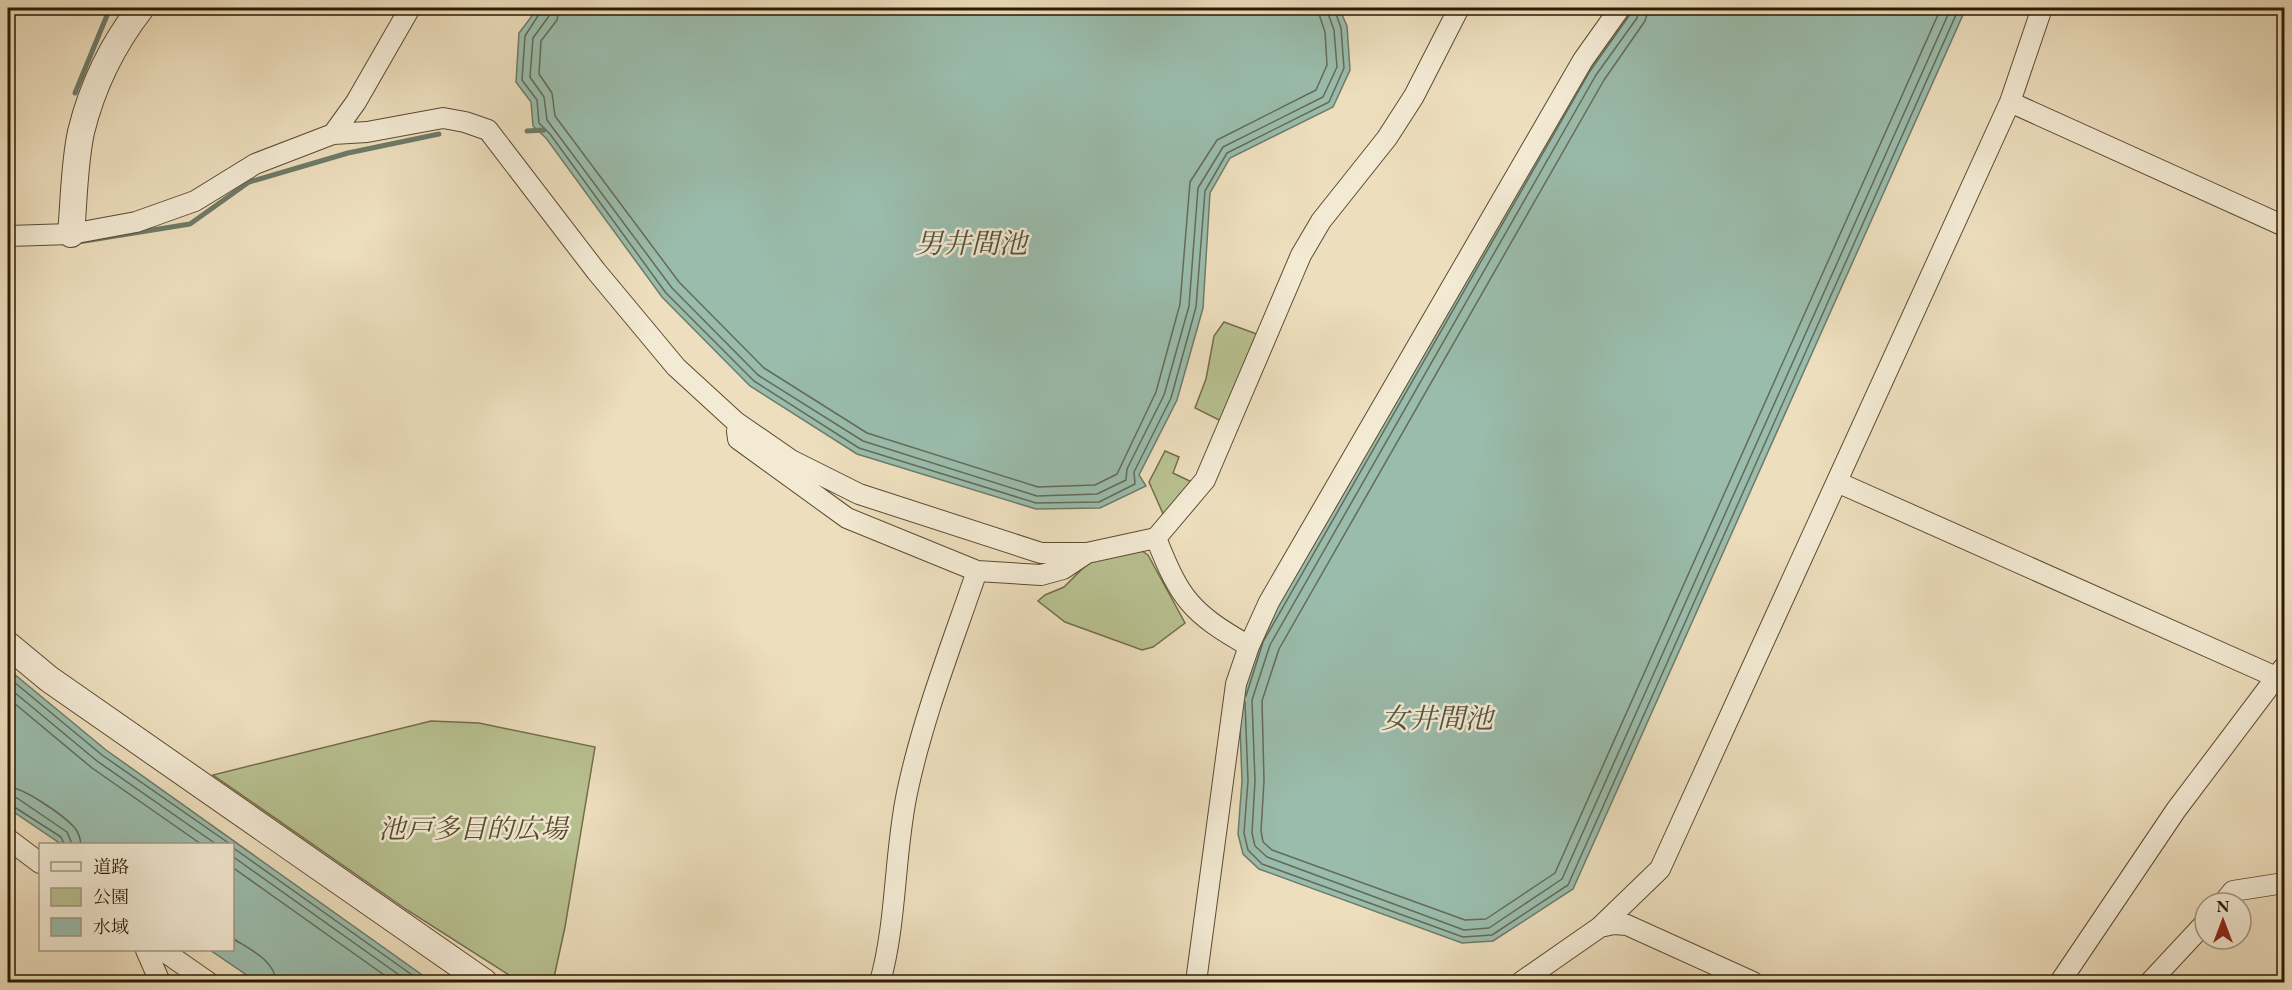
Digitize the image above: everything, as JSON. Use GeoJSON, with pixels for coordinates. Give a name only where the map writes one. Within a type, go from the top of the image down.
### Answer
{"type":"FeatureCollection","features":[{"type":"Feature","properties":{"kind":"street"},"geometry":{"type":"LineString","coordinates":[[71,234],[81,132],[100,77],[122,33],[141,8]]}},
{"type":"Feature","properties":{"kind":"street"},"geometry":{"type":"LineString","coordinates":[[333,134],[356,102],[410,8]]}},
{"type":"Feature","properties":{"kind":"street"},"geometry":{"type":"LineString","coordinates":[[8,236],[71,234],[136,222],[195,201],[255,164],[333,134],[367,132],[443,118],[465,122],[488,129],[596,271],[676,367],[736,422],[791,460],[859,494],[1041,554],[1087,553],[1156,538],[1205,480],[1301,255],[1321,221],[1387,138],[1413,96],[1459,8]]}},
{"type":"Feature","properties":{"kind":"street"},"geometry":{"type":"LineString","coordinates":[[1196,982],[1228,731],[1236,684],[1249,646],[1269,602],[1461,269],[1583,60],[1620,8]]}},
{"type":"Feature","properties":{"kind":"street"},"geometry":{"type":"LineString","coordinates":[[1521,982],[1600,927],[1660,869],[2010,102],[2042,8]]}},
{"type":"Feature","properties":{"kind":"street"},"geometry":{"type":"LineString","coordinates":[[2010,102],[2284,226]]}},
{"type":"Feature","properties":{"kind":"street"},"geometry":{"type":"LineString","coordinates":[[736,422],[738,439],[847,518],[977,571],[1041,575],[1063,569],[1087,553]]}},
{"type":"Feature","properties":{"kind":"street"},"geometry":{"type":"LineString","coordinates":[[1837,482],[2280,672],[2176,810],[2060,982]]}},
{"type":"Feature","properties":{"kind":"street"},"geometry":{"type":"LineString","coordinates":[[1156,538],[1170,573],[1184,599],[1215,627],[1249,646]]}},
{"type":"Feature","properties":{"kind":"street"},"geometry":{"type":"LineString","coordinates":[[880,982],[889,936],[899,845],[916,754],[977,571]]}},
{"type":"Feature","properties":{"kind":"street"},"geometry":{"type":"LineString","coordinates":[[8,645],[49,679],[484,982]]}},
{"type":"Feature","properties":{"kind":"street"},"geometry":{"type":"LineString","coordinates":[[8,839],[39,861]]}},
{"type":"Feature","properties":{"kind":"street"},"geometry":{"type":"LineString","coordinates":[[2233,891],[2284,883]]}},
{"type":"Feature","properties":{"kind":"street"},"geometry":{"type":"LineString","coordinates":[[1600,927],[1614,924],[1627,925],[1753,982]]}},
{"type":"Feature","properties":{"kind":"street"},"geometry":{"type":"LineString","coordinates":[[2150,982],[2193,936]]}},
{"type":"Feature","properties":{"kind":"street"},"geometry":{"type":"LineString","coordinates":[[146,951],[160,982]]}},
{"type":"Feature","properties":{"kind":"street"},"geometry":{"type":"LineString","coordinates":[[163,951],[208,982]]}},
{"type":"Feature","properties":{"kind":"green space"},"geometry":{"type":"Polygon","coordinates":[[[1224,322],[1262,336],[1225,423],[1195,408],[1206,379],[1214,336],[1224,322]]]}},
{"type":"Feature","properties":{"kind":"green space"},"geometry":{"type":"Polygon","coordinates":[[[1165,451],[1179,457],[1173,473],[1196,484],[1164,516],[1149,482],[1165,451]]]}},
{"type":"Feature","properties":{"kind":"green space"},"geometry":{"type":"Polygon","coordinates":[[[1139,549],[1148,555],[1185,623],[1153,647],[1142,650],[1065,622],[1038,601],[1045,595],[1064,587],[1092,559],[1139,549]]]}},
{"type":"Feature","properties":{"kind":"green space","name":"池戸多目的広場"},"geometry":{"type":"Polygon","coordinates":[[[431,721],[479,723],[595,747],[565,927],[553,982],[520,982],[407,910],[213,775],[431,721]]]}},
{"type":"Feature","properties":{"kind":"water","name":"男井間池"},"geometry":{"type":"Polygon","coordinates":[[[538,8],[1339,8],[1347,26],[1350,70],[1333,107],[1230,158],[1210,193],[1203,308],[1177,400],[1139,475],[1146,486],[1100,508],[1036,509],[857,454],[750,386],[662,297],[546,138],[533,126],[531,102],[516,82],[519,33],[538,8]]]}},
{"type":"Feature","properties":{"kind":"water","name":"女井間池"},"geometry":{"type":"Polygon","coordinates":[[[1628,8],[1966,8],[1573,889],[1493,941],[1462,943],[1259,869],[1243,854],[1238,834],[1242,781],[1239,699],[1258,640],[1585,67],[1628,8]]]}},
{"type":"Feature","properties":{"kind":"water"},"geometry":{"type":"Polygon","coordinates":[[[8,669],[106,750],[432,982],[257,982],[211,951],[234,951],[234,843],[60,843],[8,808],[8,669]]]}},
{"type":"Feature","properties":{"kind":"waterway"},"geometry":{"type":"LineString","coordinates":[[75,93],[110,8]]}},
{"type":"Feature","properties":{"kind":"waterway"},"geometry":{"type":"LineString","coordinates":[[527,131],[544,130]]}},
{"type":"Feature","properties":{"kind":"waterway"},"geometry":{"type":"LineString","coordinates":[[78,242],[190,224],[249,182],[348,153],[439,134]]}}]}
